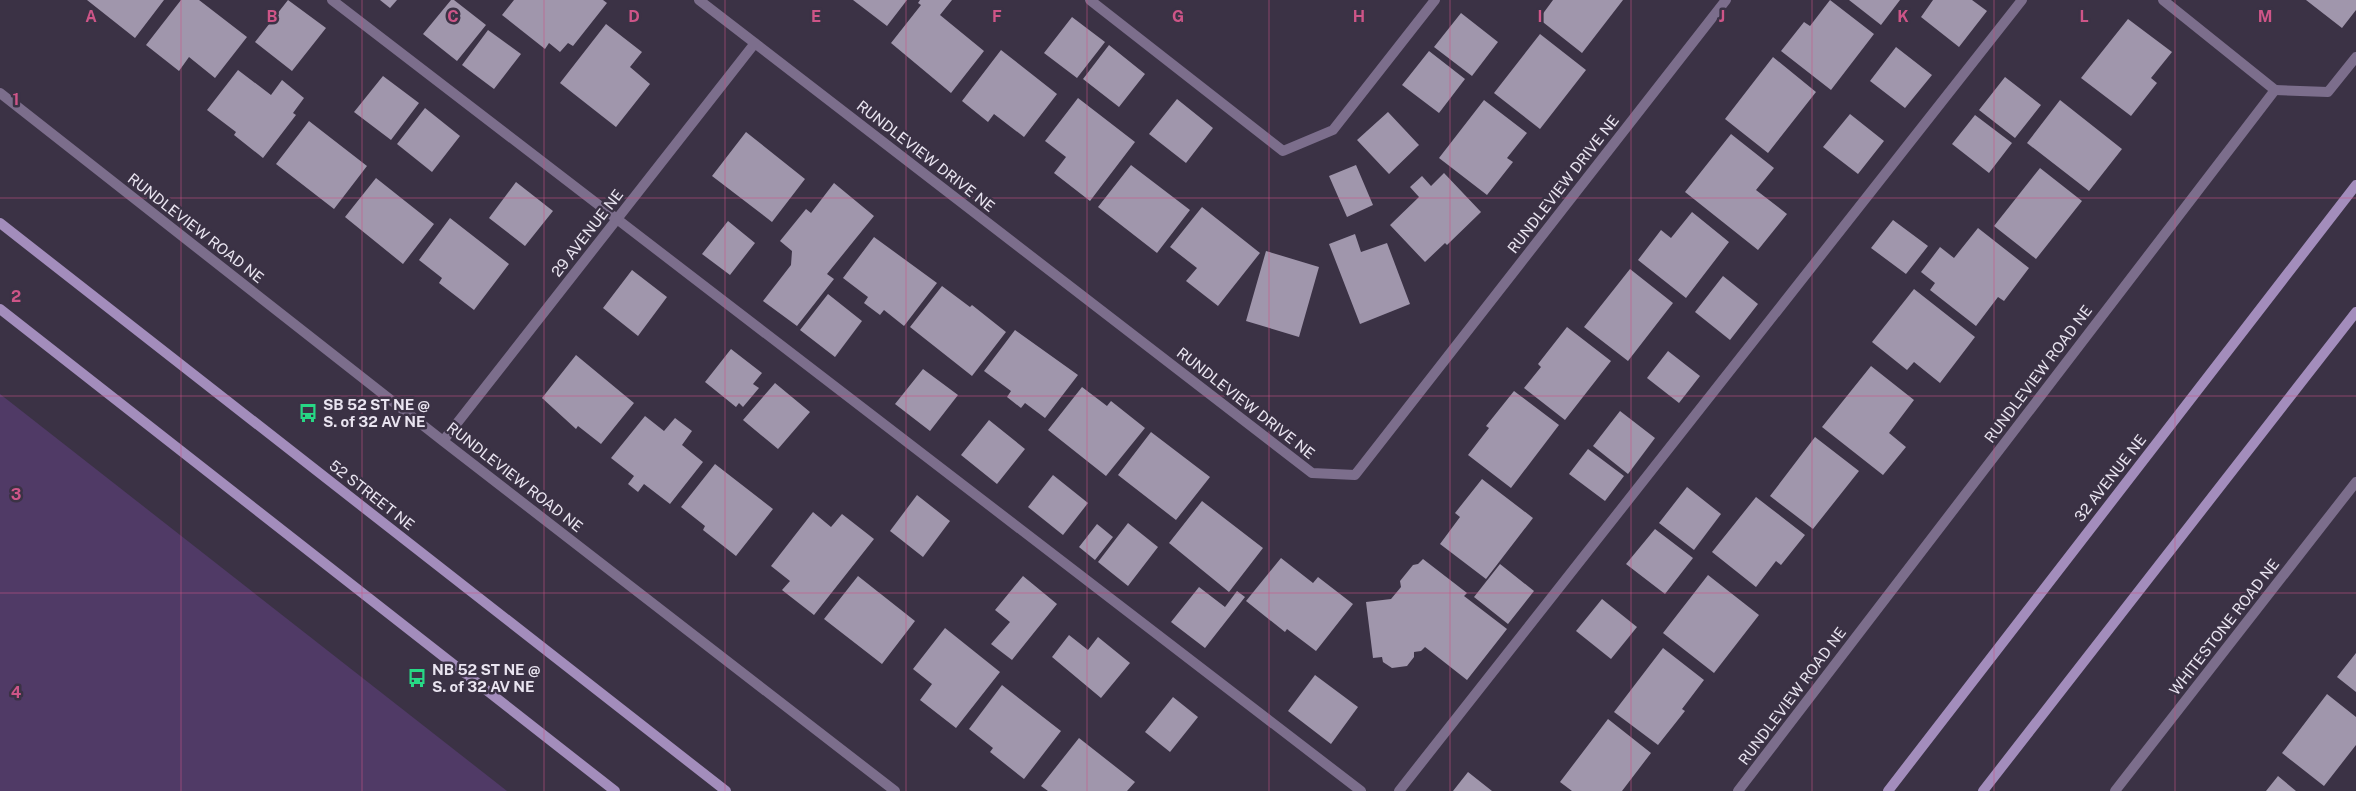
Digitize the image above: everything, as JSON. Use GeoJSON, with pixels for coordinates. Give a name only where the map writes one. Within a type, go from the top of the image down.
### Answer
{"type":"FeatureCollection","features":[{"type":"Feature","properties":{"kind":"main road","name":"32 AVENUE NE"},"geometry":{"type":"LineString","coordinates":[[1888,791],[2356,185]]}},
{"type":"Feature","properties":{"kind":"main road","name":"52 STREET NE"},"geometry":{"type":"LineString","coordinates":[[0,223],[726,791]]}},
{"type":"Feature","properties":{"kind":"main road"},"geometry":{"type":"LineString","coordinates":[[0,309],[615,791]]}},
{"type":"Feature","properties":{"kind":"main road"},"geometry":{"type":"LineString","coordinates":[[1982,791],[2356,312]]}},
{"type":"Feature","properties":{"kind":"street"},"geometry":{"type":"LineString","coordinates":[[332,0],[1361,791]]}},
{"type":"Feature","properties":{"kind":"street","name":"RUNDLEVIEW DRIVE NE"},"geometry":{"type":"LineString","coordinates":[[699,0],[1312,473],[1354,475],[1726,0]]}},
{"type":"Feature","properties":{"kind":"street"},"geometry":{"type":"LineString","coordinates":[[1090,0],[1283,151],[1333,130],[1435,0]]}},
{"type":"Feature","properties":{"kind":"street"},"geometry":{"type":"LineString","coordinates":[[1399,791],[2022,0]]}},
{"type":"Feature","properties":{"kind":"street"},"geometry":{"type":"LineString","coordinates":[[2163,0],[2275,90],[2328,92],[2356,56]]}},
{"type":"Feature","properties":{"kind":"street","name":"29 AVENUE NE"},"geometry":{"type":"LineString","coordinates":[[443,441],[755,44]]}},
{"type":"Feature","properties":{"kind":"street","name":"RUNDLEVIEW ROAD NE"},"geometry":{"type":"LineString","coordinates":[[1738,791],[2275,90]]}},
{"type":"Feature","properties":{"kind":"street","name":"RUNDLEVIEW ROAD NE"},"geometry":{"type":"LineString","coordinates":[[0,92],[443,441],[895,791]]}},
{"type":"Feature","properties":{"kind":"street","name":"WHITESTONE ROAD NE"},"geometry":{"type":"LineString","coordinates":[[2115,791],[2356,482]]}},
{"type":"Feature","properties":{"kind":"shaded area"},"geometry":{"type":"Polygon","coordinates":[[[0,394],[507,791],[0,791],[0,394]]]}},
{"type":"Feature","properties":{"kind":"building"},"geometry":{"type":"Polygon","coordinates":[[[87,0],[164,0],[135,38],[87,0]]]}},
{"type":"Feature","properties":{"kind":"building"},"geometry":{"type":"Polygon","coordinates":[[[181,0],[199,0],[247,37],[215,78],[189,57],[179,71],[146,45],[181,0]]]}},
{"type":"Feature","properties":{"kind":"building"},"geometry":{"type":"Polygon","coordinates":[[[288,0],[326,28],[292,71],[255,42],[288,0]]]}},
{"type":"Feature","properties":{"kind":"building"},"geometry":{"type":"Polygon","coordinates":[[[380,0],[397,0],[390,8],[380,0]]]}},
{"type":"Feature","properties":{"kind":"building"},"geometry":{"type":"Polygon","coordinates":[[[451,0],[454,0],[486,25],[457,61],[423,34],[451,0]]]}},
{"type":"Feature","properties":{"kind":"building"},"geometry":{"type":"Polygon","coordinates":[[[514,0],[603,0],[607,3],[573,46],[568,43],[560,52],[549,43],[545,49],[502,15],[514,0]]]}},
{"type":"Feature","properties":{"kind":"building"},"geometry":{"type":"Polygon","coordinates":[[[853,0],[907,0],[887,26],[853,0]]]}},
{"type":"Feature","properties":{"kind":"building"},"geometry":{"type":"Polygon","coordinates":[[[920,0],[952,0],[940,15],[984,51],[951,93],[891,43],[921,5],[918,3],[920,0]]]}},
{"type":"Feature","properties":{"kind":"building"},"geometry":{"type":"Polygon","coordinates":[[[1553,0],[1623,0],[1582,53],[1539,19],[1553,0]]]}},
{"type":"Feature","properties":{"kind":"building"},"geometry":{"type":"Polygon","coordinates":[[[1830,0],[1874,34],[1831,90],[1781,51],[1804,22],[1810,26],[1830,0]]]}},
{"type":"Feature","properties":{"kind":"building"},"geometry":{"type":"Polygon","coordinates":[[[1849,0],[1900,0],[1881,25],[1849,0]]]}},
{"type":"Feature","properties":{"kind":"building"},"geometry":{"type":"Polygon","coordinates":[[[1933,0],[1972,0],[1987,11],[1959,47],[1921,17],[1933,0]]]}},
{"type":"Feature","properties":{"kind":"building"},"geometry":{"type":"Polygon","coordinates":[[[2306,0],[2356,0],[2356,10],[2342,28],[2306,0]]]}},
{"type":"Feature","properties":{"kind":"building"},"geometry":{"type":"Polygon","coordinates":[[[1461,13],[1498,42],[1472,76],[1434,47],[1461,13]]]}},
{"type":"Feature","properties":{"kind":"building"},"geometry":{"type":"Polygon","coordinates":[[[1072,17],[1105,42],[1077,78],[1044,53],[1072,17]]]}},
{"type":"Feature","properties":{"kind":"building"},"geometry":{"type":"Polygon","coordinates":[[[2128,19],[2172,52],[2151,78],[2157,83],[2131,116],[2081,78],[2128,19]]]}},
{"type":"Feature","properties":{"kind":"building"},"geometry":{"type":"Polygon","coordinates":[[[606,24],[642,52],[630,67],[650,84],[616,127],[560,83],[606,24]]]}},
{"type":"Feature","properties":{"kind":"building"},"geometry":{"type":"Polygon","coordinates":[[[488,30],[521,54],[494,89],[462,65],[488,30]]]}},
{"type":"Feature","properties":{"kind":"building"},"geometry":{"type":"Polygon","coordinates":[[[1540,34],[1586,70],[1540,129],[1494,93],[1540,34]]]}},
{"type":"Feature","properties":{"kind":"building"},"geometry":{"type":"Polygon","coordinates":[[[1109,45],[1145,74],[1119,107],[1083,79],[1109,45]]]}},
{"type":"Feature","properties":{"kind":"building"},"geometry":{"type":"Polygon","coordinates":[[[1896,47],[1932,75],[1905,108],[1870,81],[1896,47]]]}},
{"type":"Feature","properties":{"kind":"building"},"geometry":{"type":"Polygon","coordinates":[[[1001,50],[1057,94],[1024,137],[994,114],[988,122],[962,101],[1001,50]]]}},
{"type":"Feature","properties":{"kind":"building"},"geometry":{"type":"Polygon","coordinates":[[[1429,51],[1465,79],[1439,113],[1402,85],[1429,51]]]}},
{"type":"Feature","properties":{"kind":"building"},"geometry":{"type":"Polygon","coordinates":[[[1773,57],[1816,92],[1768,153],[1725,119],[1773,57]]]}},
{"type":"Feature","properties":{"kind":"building"},"geometry":{"type":"Polygon","coordinates":[[[238,70],[271,95],[282,80],[304,98],[293,113],[296,115],[263,158],[234,135],[236,132],[207,110],[238,70]]]}},
{"type":"Feature","properties":{"kind":"building"},"geometry":{"type":"Polygon","coordinates":[[[383,76],[419,103],[391,140],[354,112],[383,76]]]}},
{"type":"Feature","properties":{"kind":"building"},"geometry":{"type":"Polygon","coordinates":[[[2005,77],[2041,105],[2015,138],[1979,110],[2005,77]]]}},
{"type":"Feature","properties":{"kind":"building"},"geometry":{"type":"Polygon","coordinates":[[[1078,98],[1135,142],[1090,201],[1054,173],[1066,157],[1045,141],[1078,98]]]}},
{"type":"Feature","properties":{"kind":"building"},"geometry":{"type":"Polygon","coordinates":[[[1177,99],[1213,128],[1186,163],[1149,134],[1177,99]]]}},
{"type":"Feature","properties":{"kind":"building"},"geometry":{"type":"Polygon","coordinates":[[[1484,100],[1527,133],[1507,158],[1513,162],[1487,195],[1439,158],[1484,100]]]}},
{"type":"Feature","properties":{"kind":"building"},"geometry":{"type":"Polygon","coordinates":[[[2060,100],[2122,149],[2089,191],[2027,143],[2060,100]]]}},
{"type":"Feature","properties":{"kind":"building"},"geometry":{"type":"Polygon","coordinates":[[[425,108],[460,136],[432,172],[397,144],[425,108]]]}},
{"type":"Feature","properties":{"kind":"building"},"geometry":{"type":"Polygon","coordinates":[[[1388,112],[1419,145],[1389,174],[1357,140],[1388,112]]]}},
{"type":"Feature","properties":{"kind":"building"},"geometry":{"type":"Polygon","coordinates":[[[1850,114],[1884,141],[1858,174],[1823,147],[1850,114]]]}},
{"type":"Feature","properties":{"kind":"building"},"geometry":{"type":"Polygon","coordinates":[[[1975,115],[2012,143],[1989,173],[1952,144],[1975,115]]]}},
{"type":"Feature","properties":{"kind":"building"},"geometry":{"type":"Polygon","coordinates":[[[309,121],[367,166],[334,209],[276,164],[309,121]]]}},
{"type":"Feature","properties":{"kind":"building"},"geometry":{"type":"Polygon","coordinates":[[[746,132],[805,179],[772,222],[712,176],[746,132]]]}},
{"type":"Feature","properties":{"kind":"building"},"geometry":{"type":"Polygon","coordinates":[[[1731,134],[1774,168],[1756,190],[1787,214],[1758,250],[1685,192],[1731,134]]]}},
{"type":"Feature","properties":{"kind":"building"},"geometry":{"type":"Polygon","coordinates":[[[1131,165],[1190,210],[1157,253],[1098,207],[1131,165]]]}},
{"type":"Feature","properties":{"kind":"building"},"geometry":{"type":"Polygon","coordinates":[[[1356,165],[1373,205],[1347,217],[1329,176],[1356,165]]]}},
{"type":"Feature","properties":{"kind":"building"},"geometry":{"type":"Polygon","coordinates":[[[2040,168],[2082,201],[2036,259],[1994,226],[2040,168]]]}},
{"type":"Feature","properties":{"kind":"building"},"geometry":{"type":"Polygon","coordinates":[[[1444,173],[1481,212],[1447,245],[1445,243],[1425,262],[1390,225],[1419,197],[1410,187],[1422,176],[1431,186],[1444,173]]]}},
{"type":"Feature","properties":{"kind":"building"},"geometry":{"type":"Polygon","coordinates":[[[376,178],[434,224],[403,264],[345,217],[376,178]]]}},
{"type":"Feature","properties":{"kind":"building"},"geometry":{"type":"Polygon","coordinates":[[[516,182],[553,211],[525,246],[489,218],[516,182]]]}},
{"type":"Feature","properties":{"kind":"building"},"geometry":{"type":"Polygon","coordinates":[[[834,183],[874,216],[827,274],[834,279],[797,326],[763,301],[791,265],[792,251],[780,241],[806,209],[811,213],[834,183]]]}},
{"type":"Feature","properties":{"kind":"building"},"geometry":{"type":"Polygon","coordinates":[[[1202,207],[1260,253],[1218,306],[1186,281],[1197,268],[1170,247],[1202,207]]]}},
{"type":"Feature","properties":{"kind":"building"},"geometry":{"type":"Polygon","coordinates":[[[1692,212],[1729,242],[1686,298],[1638,260],[1661,230],[1671,238],[1692,212]]]}},
{"type":"Feature","properties":{"kind":"building"},"geometry":{"type":"Polygon","coordinates":[[[450,218],[509,264],[474,310],[439,283],[442,278],[419,260],[450,218]]]}},
{"type":"Feature","properties":{"kind":"building"},"geometry":{"type":"Polygon","coordinates":[[[1893,220],[1928,246],[1906,274],[1871,248],[1893,220]]]}},
{"type":"Feature","properties":{"kind":"building"},"geometry":{"type":"Polygon","coordinates":[[[728,221],[755,243],[730,275],[702,254],[728,221]]]}},
{"type":"Feature","properties":{"kind":"building"},"geometry":{"type":"Polygon","coordinates":[[[1978,228],[2029,268],[2004,301],[1998,297],[1976,326],[1930,290],[1935,283],[1921,272],[1940,247],[1954,258],[1978,228]]]}},
{"type":"Feature","properties":{"kind":"building"},"geometry":{"type":"Polygon","coordinates":[[[1355,234],[1361,252],[1387,243],[1410,304],[1360,324],[1329,244],[1355,234]]]}},
{"type":"Feature","properties":{"kind":"building"},"geometry":{"type":"Polygon","coordinates":[[[874,237],[937,283],[904,326],[884,310],[880,315],[864,303],[868,297],[843,278],[874,237]]]}},
{"type":"Feature","properties":{"kind":"building"},"geometry":{"type":"Polygon","coordinates":[[[1266,251],[1319,267],[1299,337],[1246,321],[1266,251]]]}},
{"type":"Feature","properties":{"kind":"building"},"geometry":{"type":"Polygon","coordinates":[[[1630,269],[1673,303],[1628,361],[1584,327],[1630,269]]]}},
{"type":"Feature","properties":{"kind":"building"},"geometry":{"type":"Polygon","coordinates":[[[632,270],[667,297],[638,336],[603,308],[632,270]]]}},
{"type":"Feature","properties":{"kind":"building"},"geometry":{"type":"Polygon","coordinates":[[[1723,276],[1758,304],[1730,340],[1695,312],[1723,276]]]}},
{"type":"Feature","properties":{"kind":"building"},"geometry":{"type":"Polygon","coordinates":[[[942,286],[970,307],[972,305],[1006,332],[972,376],[910,327],[942,286]]]}},
{"type":"Feature","properties":{"kind":"building"},"geometry":{"type":"Polygon","coordinates":[[[1914,289],[1975,337],[1940,383],[1914,362],[1907,370],[1872,342],[1914,289]]]}},
{"type":"Feature","properties":{"kind":"building"},"geometry":{"type":"Polygon","coordinates":[[[828,294],[862,321],[835,357],[800,330],[828,294]]]}},
{"type":"Feature","properties":{"kind":"building"},"geometry":{"type":"Polygon","coordinates":[[[1567,327],[1611,361],[1565,420],[1524,388],[1541,367],[1538,364],[1567,327]]]}},
{"type":"Feature","properties":{"kind":"building"},"geometry":{"type":"Polygon","coordinates":[[[1015,330],[1078,375],[1045,418],[1025,403],[1021,408],[1007,397],[1011,391],[984,371],[1015,330]]]}},
{"type":"Feature","properties":{"kind":"building"},"geometry":{"type":"Polygon","coordinates":[[[731,349],[762,373],[753,384],[759,388],[743,407],[739,403],[736,407],[705,382],[731,349]]]}},
{"type":"Feature","properties":{"kind":"building"},"geometry":{"type":"Polygon","coordinates":[[[1668,351],[1700,376],[1679,403],[1647,378],[1668,351]]]}},
{"type":"Feature","properties":{"kind":"building"},"geometry":{"type":"Polygon","coordinates":[[[576,355],[634,403],[601,444],[578,426],[576,429],[542,398],[576,355]]]}},
{"type":"Feature","properties":{"kind":"building"},"geometry":{"type":"Polygon","coordinates":[[[1871,366],[1914,400],[1889,433],[1906,447],[1883,475],[1822,427],[1871,366]]]}},
{"type":"Feature","properties":{"kind":"building"},"geometry":{"type":"Polygon","coordinates":[[[923,369],[958,395],[930,431],[895,404],[923,369]]]}},
{"type":"Feature","properties":{"kind":"building"},"geometry":{"type":"Polygon","coordinates":[[[775,383],[810,412],[778,449],[743,420],[775,383]]]}},
{"type":"Feature","properties":{"kind":"building"},"geometry":{"type":"Polygon","coordinates":[[[1082,387],[1107,406],[1111,401],[1145,428],[1106,476],[1048,430],[1082,387]]]}},
{"type":"Feature","properties":{"kind":"building"},"geometry":{"type":"Polygon","coordinates":[[[1514,391],[1559,425],[1511,488],[1468,455],[1489,428],[1486,426],[1514,391]]]}},
{"type":"Feature","properties":{"kind":"building"},"geometry":{"type":"Polygon","coordinates":[[[1620,411],[1655,438],[1628,474],[1593,446],[1620,411]]]}},
{"type":"Feature","properties":{"kind":"building"},"geometry":{"type":"Polygon","coordinates":[[[645,416],[664,431],[675,418],[692,431],[682,445],[703,462],[670,504],[644,484],[638,492],[628,484],[634,476],[611,458],[645,416]]]}},
{"type":"Feature","properties":{"kind":"building"},"geometry":{"type":"Polygon","coordinates":[[[989,420],[1025,449],[997,484],[961,455],[989,420]]]}},
{"type":"Feature","properties":{"kind":"building"},"geometry":{"type":"Polygon","coordinates":[[[1151,432],[1210,477],[1176,520],[1118,475],[1151,432]]]}},
{"type":"Feature","properties":{"kind":"building"},"geometry":{"type":"Polygon","coordinates":[[[1815,437],[1859,471],[1813,529],[1770,496],[1815,437]]]}},
{"type":"Feature","properties":{"kind":"building"},"geometry":{"type":"Polygon","coordinates":[[[1588,449],[1624,476],[1605,501],[1569,474],[1588,449]]]}},
{"type":"Feature","properties":{"kind":"building"},"geometry":{"type":"Polygon","coordinates":[[[715,464],[773,509],[736,556],[703,530],[705,526],[681,507],[715,464]]]}},
{"type":"Feature","properties":{"kind":"building"},"geometry":{"type":"Polygon","coordinates":[[[1053,475],[1088,503],[1063,535],[1028,507],[1053,475]]]}},
{"type":"Feature","properties":{"kind":"building"},"geometry":{"type":"Polygon","coordinates":[[[1482,479],[1533,518],[1486,579],[1440,544],[1460,517],[1455,513],[1482,479]]]}},
{"type":"Feature","properties":{"kind":"building"},"geometry":{"type":"Polygon","coordinates":[[[1687,487],[1721,514],[1694,550],[1659,523],[1687,487]]]}},
{"type":"Feature","properties":{"kind":"building"},"geometry":{"type":"Polygon","coordinates":[[[917,495],[950,521],[923,557],[890,531],[917,495]]]}},
{"type":"Feature","properties":{"kind":"building"},"geometry":{"type":"Polygon","coordinates":[[[1756,497],[1805,535],[1781,565],[1776,561],[1756,587],[1712,552],[1756,497]]]}},
{"type":"Feature","properties":{"kind":"building"},"geometry":{"type":"Polygon","coordinates":[[[1202,501],[1263,548],[1229,592],[1169,543],[1202,501]]]}},
{"type":"Feature","properties":{"kind":"building"},"geometry":{"type":"Polygon","coordinates":[[[813,512],[831,527],[842,514],[874,539],[814,615],[782,590],[790,581],[771,566],[813,512]]]}},
{"type":"Feature","properties":{"kind":"building"},"geometry":{"type":"Polygon","coordinates":[[[1128,523],[1158,547],[1128,586],[1098,562],[1128,523]]]}},
{"type":"Feature","properties":{"kind":"building"},"geometry":{"type":"Polygon","coordinates":[[[1097,524],[1113,537],[1095,560],[1079,547],[1097,524]]]}},
{"type":"Feature","properties":{"kind":"building"},"geometry":{"type":"Polygon","coordinates":[[[1655,529],[1693,558],[1665,594],[1626,564],[1655,529]]]}},
{"type":"Feature","properties":{"kind":"building"},"geometry":{"type":"Polygon","coordinates":[[[1281,558],[1313,583],[1318,577],[1353,604],[1316,651],[1287,629],[1285,632],[1246,601],[1281,558]]]}},
{"type":"Feature","properties":{"kind":"building"},"geometry":{"type":"Polygon","coordinates":[[[1423,559],[1467,593],[1464,596],[1507,629],[1467,680],[1425,647],[1421,651],[1414,652],[1414,657],[1407,666],[1392,668],[1383,662],[1382,657],[1373,658],[1366,602],[1391,599],[1401,587],[1400,581],[1413,565],[1418,564],[1423,559]]]}},
{"type":"Feature","properties":{"kind":"building"},"geometry":{"type":"Polygon","coordinates":[[[1500,564],[1534,591],[1508,624],[1474,597],[1500,564]]]}},
{"type":"Feature","properties":{"kind":"building"},"geometry":{"type":"Polygon","coordinates":[[[1708,575],[1759,615],[1714,673],[1663,633],[1708,575]]]}},
{"type":"Feature","properties":{"kind":"building"},"geometry":{"type":"Polygon","coordinates":[[[858,576],[915,621],[882,664],[824,619],[858,576]]]}},
{"type":"Feature","properties":{"kind":"building"},"geometry":{"type":"Polygon","coordinates":[[[1023,576],[1057,604],[1012,660],[991,644],[1010,622],[995,610],[1023,576]]]}},
{"type":"Feature","properties":{"kind":"building"},"geometry":{"type":"Polygon","coordinates":[[[1199,587],[1225,607],[1237,591],[1245,597],[1205,648],[1171,622],[1199,587]]]}},
{"type":"Feature","properties":{"kind":"building"},"geometry":{"type":"Polygon","coordinates":[[[1602,599],[1637,627],[1611,659],[1576,631],[1602,599]]]}},
{"type":"Feature","properties":{"kind":"building"},"geometry":{"type":"Polygon","coordinates":[[[945,628],[1000,672],[956,728],[920,700],[932,684],[913,669],[945,628]]]}},
{"type":"Feature","properties":{"kind":"building"},"geometry":{"type":"Polygon","coordinates":[[[1069,635],[1088,650],[1098,637],[1130,663],[1101,698],[1052,657],[1069,635]]]}},
{"type":"Feature","properties":{"kind":"building"},"geometry":{"type":"Polygon","coordinates":[[[1663,648],[1704,680],[1682,709],[1685,711],[1658,745],[1614,712],[1663,648]]]}},
{"type":"Feature","properties":{"kind":"building"},"geometry":{"type":"Polygon","coordinates":[[[2356,653],[2356,692],[2337,677],[2356,653]]]}},
{"type":"Feature","properties":{"kind":"building"},"geometry":{"type":"Polygon","coordinates":[[[1315,675],[1358,707],[1331,744],[1288,711],[1315,675]]]}},
{"type":"Feature","properties":{"kind":"building"},"geometry":{"type":"Polygon","coordinates":[[[1002,685],[1061,731],[1024,779],[990,752],[993,748],[969,729],[1002,685]]]}},
{"type":"Feature","properties":{"kind":"building"},"geometry":{"type":"Polygon","coordinates":[[[2327,694],[2356,717],[2356,745],[2324,786],[2282,753],[2327,694]]]}},
{"type":"Feature","properties":{"kind":"building"},"geometry":{"type":"Polygon","coordinates":[[[1173,697],[1198,717],[1170,752],[1145,732],[1173,697]]]}},
{"type":"Feature","properties":{"kind":"building"},"geometry":{"type":"Polygon","coordinates":[[[1608,719],[1651,753],[1622,791],[1572,791],[1560,782],[1608,719]]]}},
{"type":"Feature","properties":{"kind":"building"},"geometry":{"type":"Polygon","coordinates":[[[1079,738],[1135,782],[1127,791],[1048,791],[1041,786],[1079,738]]]}},
{"type":"Feature","properties":{"kind":"building"},"geometry":{"type":"Polygon","coordinates":[[[1468,772],[1492,791],[1453,791],[1468,772]]]}},
{"type":"Feature","properties":{"kind":"building"},"geometry":{"type":"Polygon","coordinates":[[[2278,776],[2296,791],[2266,791],[2278,776]]]}},
{"type":"Feature","properties":{"kind":"place","name":"SB 52 ST NE @ S. of 32 AV NE"},"geometry":{"type":"Point","coordinates":[308,413]}},
{"type":"Feature","properties":{"kind":"place","name":"NB 52 ST NE @ S. of 32 AV NE"},"geometry":{"type":"Point","coordinates":[417,678]}}]}
